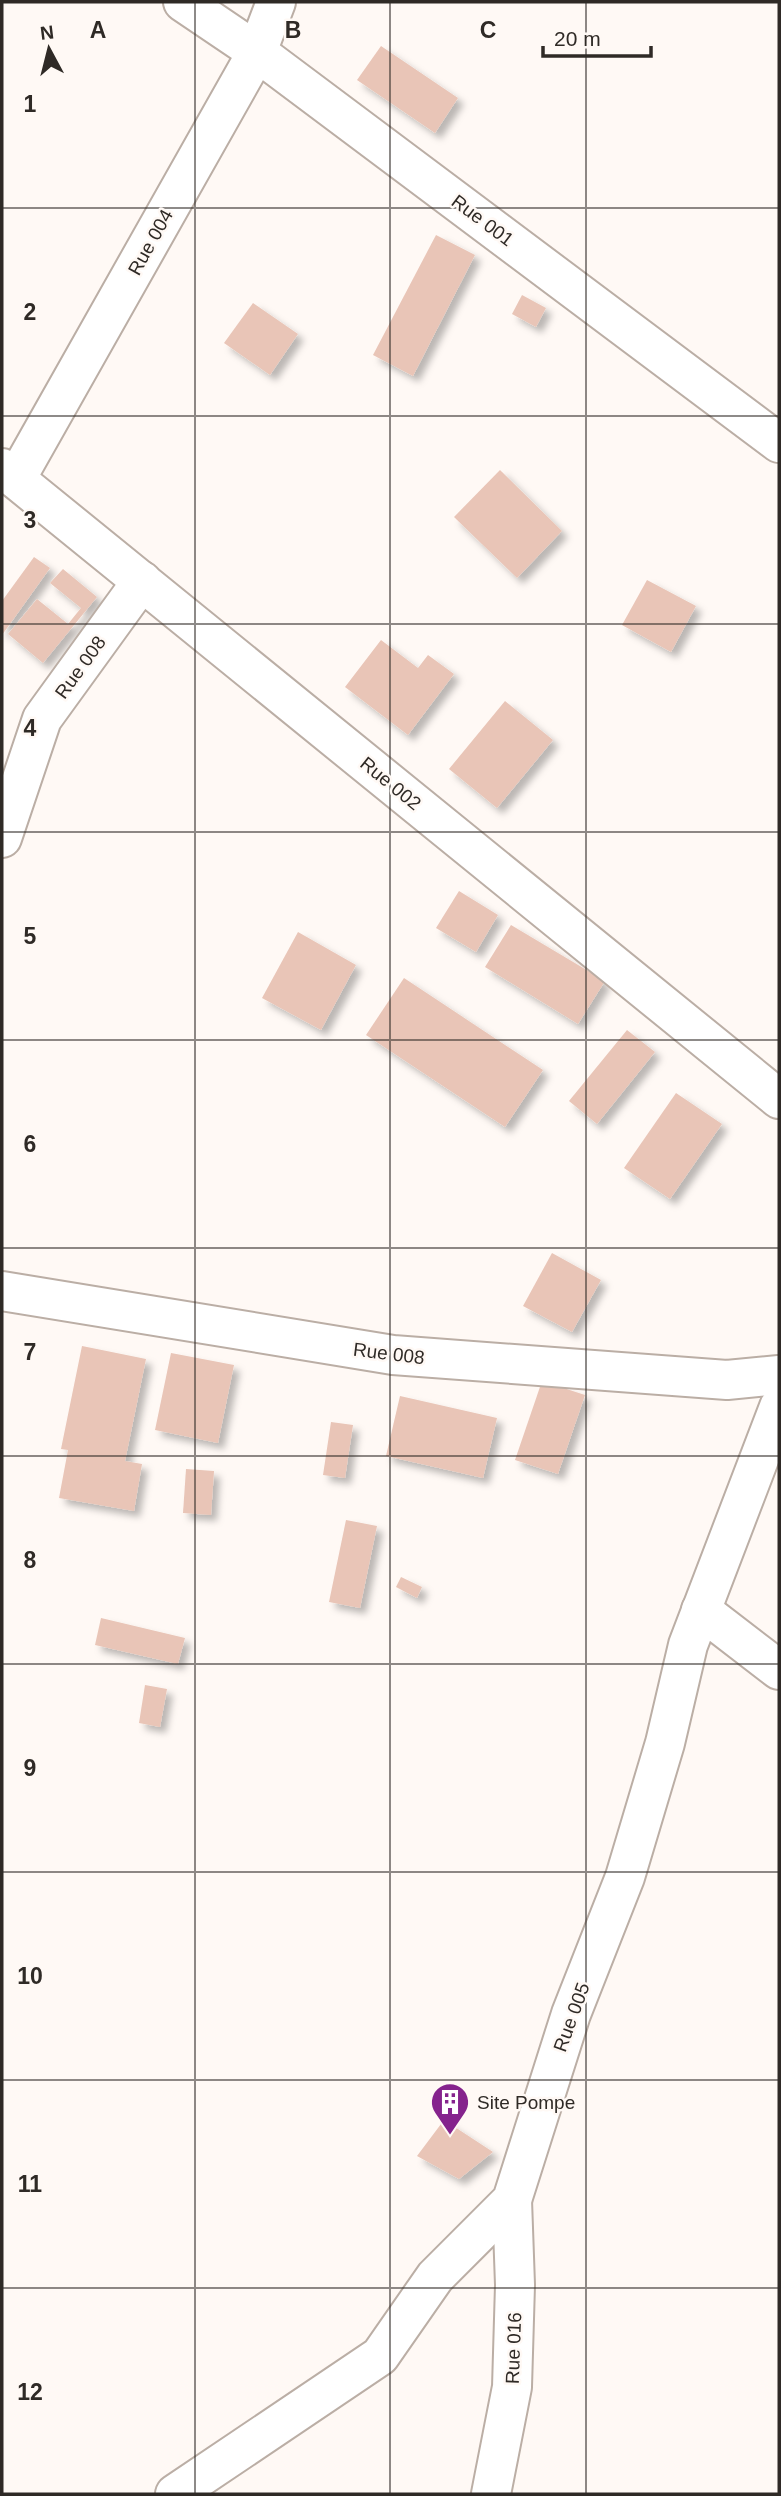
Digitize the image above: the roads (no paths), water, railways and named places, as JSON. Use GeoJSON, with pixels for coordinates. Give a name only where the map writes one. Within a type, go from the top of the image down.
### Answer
{"type":"FeatureCollection","features":[{"type":"Feature","properties":{"kind":"street","name":"Rue 001"},"geometry":{"type":"LineString","coordinates":[[183,2],[257,52],[779,443]]}},
{"type":"Feature","properties":{"kind":"street","name":"Rue 004"},"geometry":{"type":"LineString","coordinates":[[9,473],[257,52],[276,2]]}},
{"type":"Feature","properties":{"kind":"street","name":"Rue 002"},"geometry":{"type":"LineString","coordinates":[[9,473],[779,1099]]}},
{"type":"Feature","properties":{"kind":"street","name":"Rue 008"},"geometry":{"type":"LineString","coordinates":[[2,838],[43,719],[142,581]]}},
{"type":"Feature","properties":{"kind":"street","name":"Rue 008"},"geometry":{"type":"LineString","coordinates":[[2,1290],[394,1355],[727,1380],[779,1375]]}},
{"type":"Feature","properties":{"kind":"street","name":"Rue 005"},"geometry":{"type":"LineString","coordinates":[[175,2494],[380,2356],[435,2277],[512,2200],[570,2014],[625,1877],[665,1743],[688,1645],[779,1407]]}},
{"type":"Feature","properties":{"kind":"street"},"geometry":{"type":"LineString","coordinates":[[701,1610],[779,1670]]}},
{"type":"Feature","properties":{"kind":"street","name":"Rue 016"},"geometry":{"type":"LineString","coordinates":[[491,2494],[512,2387],[515,2285],[512,2200]]}},
{"type":"Feature","properties":{"kind":"place","name":"Site Pompe"},"geometry":{"type":"Point","coordinates":[450,2136]}}]}
